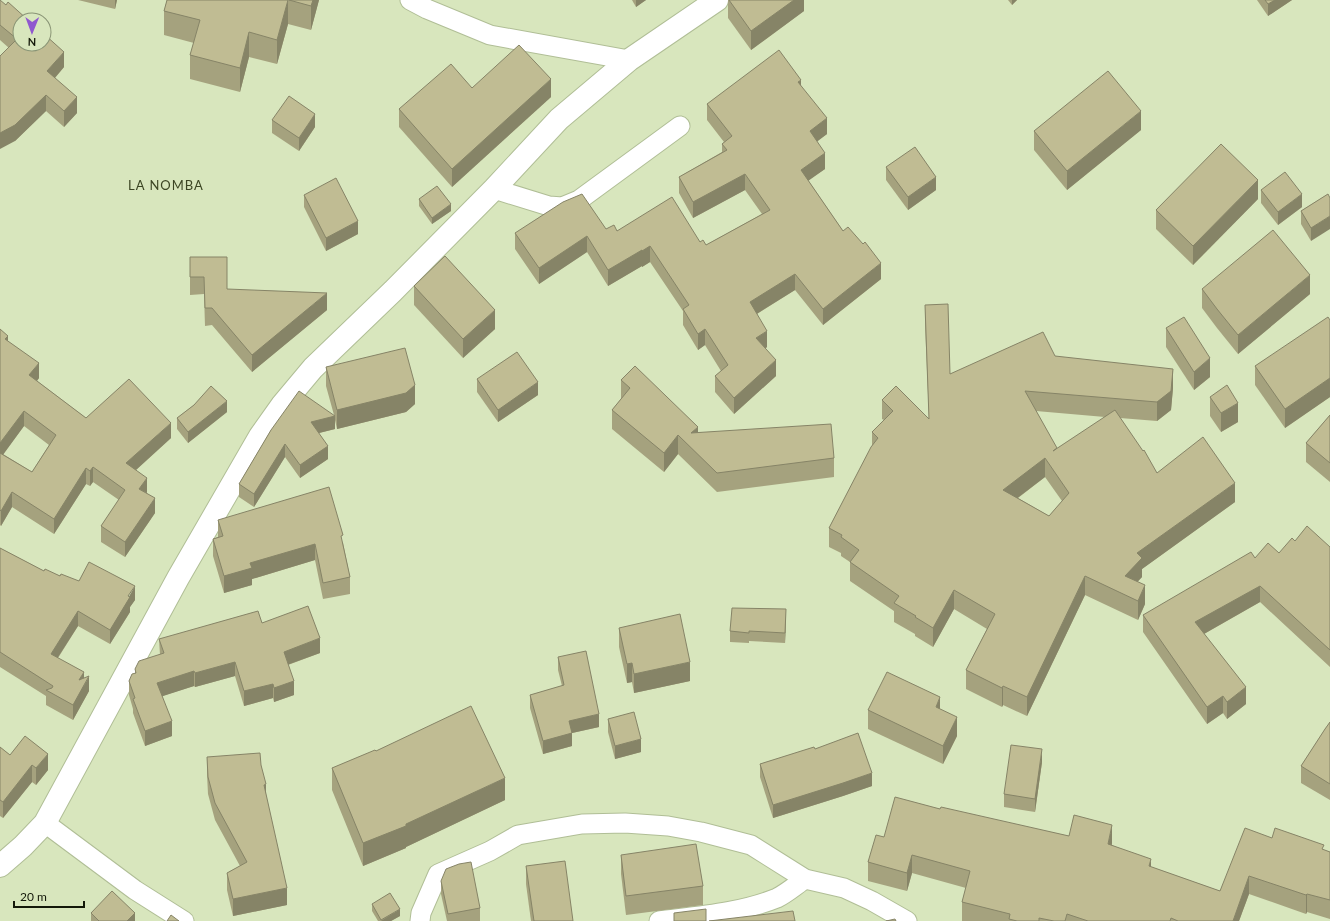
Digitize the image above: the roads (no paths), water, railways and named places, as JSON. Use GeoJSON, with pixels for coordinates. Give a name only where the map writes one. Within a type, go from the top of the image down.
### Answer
{"type":"FeatureCollection","features":[{"type":"Feature","properties":{"kind":"street"},"geometry":{"type":"LineString","coordinates":[[410,0],[427,9],[490,35],[629,60]]}},
{"type":"Feature","properties":{"kind":"street"},"geometry":{"type":"LineString","coordinates":[[0,866],[23,846],[45,823],[174,584],[260,436],[282,405],[313,368],[398,286],[494,189],[559,119],[629,60],[717,0]]}},
{"type":"Feature","properties":{"kind":"street"},"geometry":{"type":"LineString","coordinates":[[494,189],[549,206],[562,207],[579,200],[680,126]]}},
{"type":"Feature","properties":{"kind":"street"},"geometry":{"type":"LineString","coordinates":[[45,823],[135,890],[184,921]]}},
{"type":"Feature","properties":{"kind":"street"},"geometry":{"type":"LineString","coordinates":[[420,921],[421,913],[438,874],[490,851],[518,835],[582,824],[625,823],[668,826],[701,832],[752,845],[805,879],[844,888],[872,901],[907,921]]}},
{"type":"Feature","properties":{"kind":"street"},"geometry":{"type":"LineString","coordinates":[[659,921],[708,915],[749,907],[778,897],[805,879]]}},
{"type":"Feature","properties":{"kind":"district","name":"LA NOMBA"},"geometry":{"type":"Point","coordinates":[166,185]}}]}
